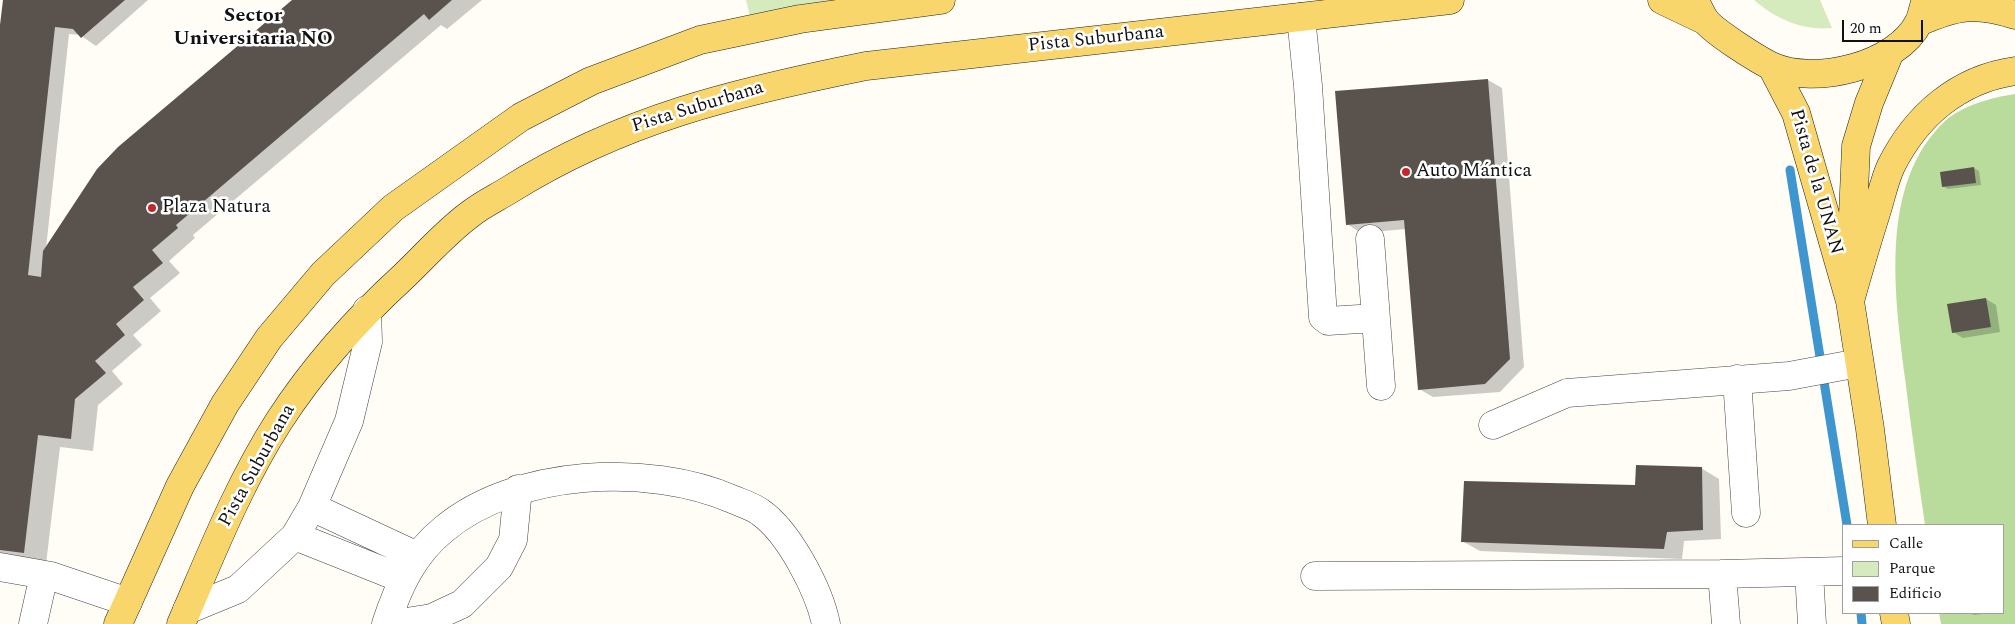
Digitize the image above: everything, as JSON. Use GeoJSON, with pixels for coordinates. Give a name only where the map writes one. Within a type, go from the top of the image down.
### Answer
{"type":"FeatureCollection","features":[{"type":"Feature","properties":{"kind":"main road"},"geometry":{"type":"LineString","coordinates":[[123,613],[180,486],[225,404],[269,338],[323,274],[393,208],[520,117],[591,81],[700,40],[800,19],[940,0]]}},
{"type":"Feature","properties":{"kind":"main road","name":"Pista Suburbana"},"geometry":{"type":"LineString","coordinates":[[184,617],[228,514],[279,422],[328,353],[367,310],[477,210],[544,168],[626,130],[691,106],[787,82],[866,66],[1450,0]]}},
{"type":"Feature","properties":{"kind":"main road"},"geometry":{"type":"LineString","coordinates":[[1662,0],[1700,11],[1746,51],[1772,67],[1800,73],[1826,73],[1856,68],[1890,52],[1900,45],[1922,11],[1947,10],[1969,6],[1991,8],[2015,15]]}},
{"type":"Feature","properties":{"kind":"main road","name":"Pista de la UNAN"},"geometry":{"type":"LineString","coordinates":[[1882,524],[1846,365],[1856,146],[1869,103],[1890,52]]}},
{"type":"Feature","properties":{"kind":"main road","name":"Pista de la UNAN"},"geometry":{"type":"LineString","coordinates":[[1772,67],[1796,113],[1850,301]]}},
{"type":"Feature","properties":{"kind":"main road"},"geometry":{"type":"LineString","coordinates":[[1850,301],[1891,167],[1914,131],[1936,105],[1964,87],[1999,73],[2015,71]]}},
{"type":"Feature","properties":{"kind":"lane"},"geometry":{"type":"LineString","coordinates":[[1301,17],[1308,86],[1323,317],[1328,321],[1375,318]]}},
{"type":"Feature","properties":{"kind":"lane"},"geometry":{"type":"LineString","coordinates":[[1370,239],[1381,386]]}},
{"type":"Feature","properties":{"kind":"lane"},"geometry":{"type":"LineString","coordinates":[[184,617],[238,589],[295,536],[312,507],[349,420],[368,342],[367,310]]}},
{"type":"Feature","properties":{"kind":"lane"},"geometry":{"type":"LineString","coordinates":[[1493,425],[1567,393],[1789,376],[1846,365]]}},
{"type":"Feature","properties":{"kind":"lane"},"geometry":{"type":"LineString","coordinates":[[1737,379],[1746,513]]}},
{"type":"Feature","properties":{"kind":"lane"},"geometry":{"type":"LineString","coordinates":[[386,624],[403,578],[417,556],[444,528],[497,496],[518,489],[545,482],[621,476],[705,488],[760,512],[794,548],[823,612],[826,624]]}},
{"type":"Feature","properties":{"kind":"lane"},"geometry":{"type":"LineString","coordinates":[[393,624],[432,618],[462,604],[499,567],[514,540],[518,489]]}},
{"type":"Feature","properties":{"kind":"lane"},"geometry":{"type":"LineString","coordinates":[[312,507],[417,556]]}},
{"type":"Feature","properties":{"kind":"lane"},"geometry":{"type":"LineString","coordinates":[[295,536],[403,578]]}},
{"type":"Feature","properties":{"kind":"lane"},"geometry":{"type":"LineString","coordinates":[[0,567],[44,575],[91,588],[123,613]]}},
{"type":"Feature","properties":{"kind":"lane"},"geometry":{"type":"LineString","coordinates":[[1315,576],[1722,574],[1840,571]]}},
{"type":"Feature","properties":{"kind":"lane"},"geometry":{"type":"LineString","coordinates":[[1809,572],[1812,624]]}},
{"type":"Feature","properties":{"kind":"lane"},"geometry":{"type":"LineString","coordinates":[[1722,574],[1726,624]]}},
{"type":"Feature","properties":{"kind":"lane"},"geometry":{"type":"LineString","coordinates":[[34,624],[44,575]]}},
{"type":"Feature","properties":{"kind":"green space"},"geometry":{"type":"Polygon","coordinates":[[[746,0],[941,0],[753,29],[746,0]]]}},
{"type":"Feature","properties":{"kind":"green space"},"geometry":{"type":"Polygon","coordinates":[[[1754,0],[1820,0],[1832,28],[1811,28],[1790,22],[1771,13],[1754,0]]]}},
{"type":"Feature","properties":{"kind":"green space"},"geometry":{"type":"Polygon","coordinates":[[[2015,94],[2015,624],[1941,624],[1939,614],[2005,614],[2005,524],[1925,524],[1901,346],[1896,278],[1896,243],[1900,209],[1909,176],[1924,147],[1945,121],[1952,116],[1978,103],[2015,94]]]}},
{"type":"Feature","properties":{"kind":"building"},"geometry":{"type":"Polygon","coordinates":[[[3,0],[125,0],[81,38],[73,29],[55,27],[28,275],[41,277],[43,251],[97,169],[118,147],[292,0],[452,0],[429,20],[424,14],[176,225],[178,228],[152,250],[163,263],[133,287],[144,300],[116,324],[125,335],[95,361],[106,373],[75,399],[71,439],[38,435],[24,553],[0,550],[0,25],[3,0]]]}},
{"type":"Feature","properties":{"kind":"building"},"geometry":{"type":"Polygon","coordinates":[[[1488,79],[1510,359],[1485,384],[1418,390],[1404,220],[1346,225],[1335,91],[1488,79]]]}},
{"type":"Feature","properties":{"kind":"building"},"geometry":{"type":"Polygon","coordinates":[[[1974,167],[1976,183],[1942,187],[1940,172],[1974,167]]]}},
{"type":"Feature","properties":{"kind":"building"},"geometry":{"type":"Polygon","coordinates":[[[1986,298],[1991,327],[1952,333],[1947,304],[1986,298]]]}},
{"type":"Feature","properties":{"kind":"building"},"geometry":{"type":"Polygon","coordinates":[[[1636,465],[1702,467],[1703,530],[1667,532],[1664,549],[1461,542],[1464,481],[1635,485],[1636,465]]]}},
{"type":"Feature","properties":{"kind":"waterway"},"geometry":{"type":"LineString","coordinates":[[1790,170],[1847,524]]}},
{"type":"Feature","properties":{"kind":"waterway"},"geometry":{"type":"LineString","coordinates":[[1861,614],[1862,624]]}},
{"type":"Feature","properties":{"kind":"place","name":"Auto Mántica"},"geometry":{"type":"Point","coordinates":[1406,172]}},
{"type":"Feature","properties":{"kind":"place","name":"Plaza Natura"},"geometry":{"type":"Point","coordinates":[152,208]}},
{"type":"Feature","properties":{"kind":"district","name":"Sector Universitaria NO"},"geometry":{"type":"Point","coordinates":[253,28]}}]}
